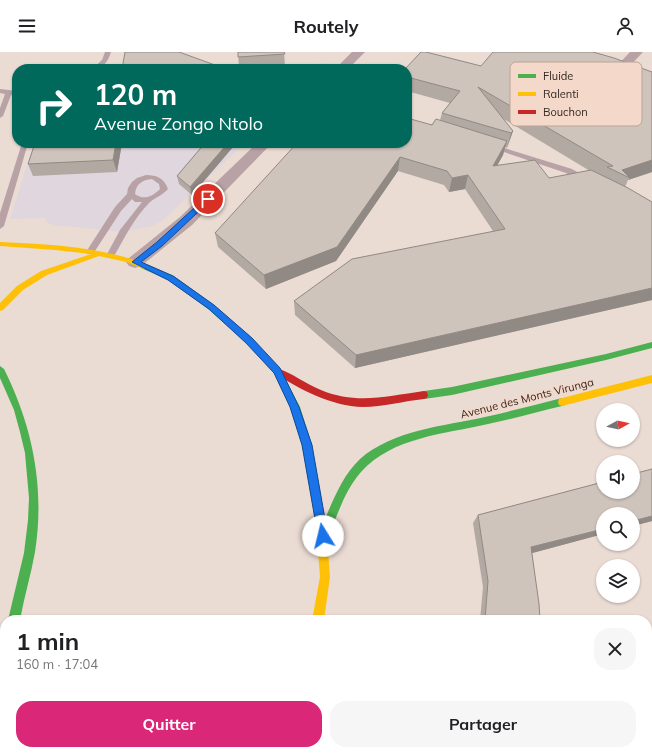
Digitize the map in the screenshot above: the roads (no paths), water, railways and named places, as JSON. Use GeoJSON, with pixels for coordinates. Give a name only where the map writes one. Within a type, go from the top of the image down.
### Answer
{"type":"FeatureCollection","features":[{"type":"Feature","properties":{"kind":"street"},"geometry":{"type":"LineString","coordinates":[[346,64],[359,52]]}},
{"type":"Feature","properties":{"kind":"street"},"geometry":{"type":"LineString","coordinates":[[627,62],[637,52]]}},
{"type":"Feature","properties":{"kind":"street"},"geometry":{"type":"LineString","coordinates":[[136,262],[186,221],[260,148]]}},
{"type":"Feature","properties":{"kind":"street"},"geometry":{"type":"LineString","coordinates":[[0,244],[53,246],[136,262],[170,278],[211,307],[249,340],[277,371],[294,407],[307,445],[323,536],[324,577],[319,615]]}},
{"type":"Feature","properties":{"kind":"street"},"geometry":{"type":"LineString","coordinates":[[0,308],[20,288],[44,273],[71,262],[106,255]]}},
{"type":"Feature","properties":{"kind":"street","name":"Avenue des Monts Virunga"},"geometry":{"type":"LineString","coordinates":[[277,371],[298,384],[318,393],[339,400],[363,403],[452,391],[606,357],[652,345]]}},
{"type":"Feature","properties":{"kind":"street"},"geometry":{"type":"LineString","coordinates":[[0,369],[12,388],[29,442],[34,495],[31,543],[15,615]]}},
{"type":"Feature","properties":{"kind":"street","name":"Avenue des Monts Virunga"},"geometry":{"type":"LineString","coordinates":[[323,536],[348,483],[364,462],[379,450],[408,439],[470,425],[652,379]]}},
{"type":"Feature","properties":{"kind":"lane"},"geometry":{"type":"LineString","coordinates":[[101,64],[105,61],[108,52]]}},
{"type":"Feature","properties":{"kind":"lane"},"geometry":{"type":"LineString","coordinates":[[0,91],[9,93],[0,116]]}},
{"type":"Feature","properties":{"kind":"lane"},"geometry":{"type":"LineString","coordinates":[[482,144],[569,171],[590,182]]}},
{"type":"Feature","properties":{"kind":"lane"},"geometry":{"type":"LineString","coordinates":[[0,226],[23,148]]}},
{"type":"Feature","properties":{"kind":"lane"},"geometry":{"type":"LineString","coordinates":[[90,252],[118,209],[131,195],[132,186],[136,182],[151,177],[160,179],[164,183],[164,189],[159,194],[148,200],[106,255]]}},
{"type":"Feature","properties":{"kind":"lane"},"geometry":{"type":"LineString","coordinates":[[131,195],[138,200],[148,200]]}}]}
